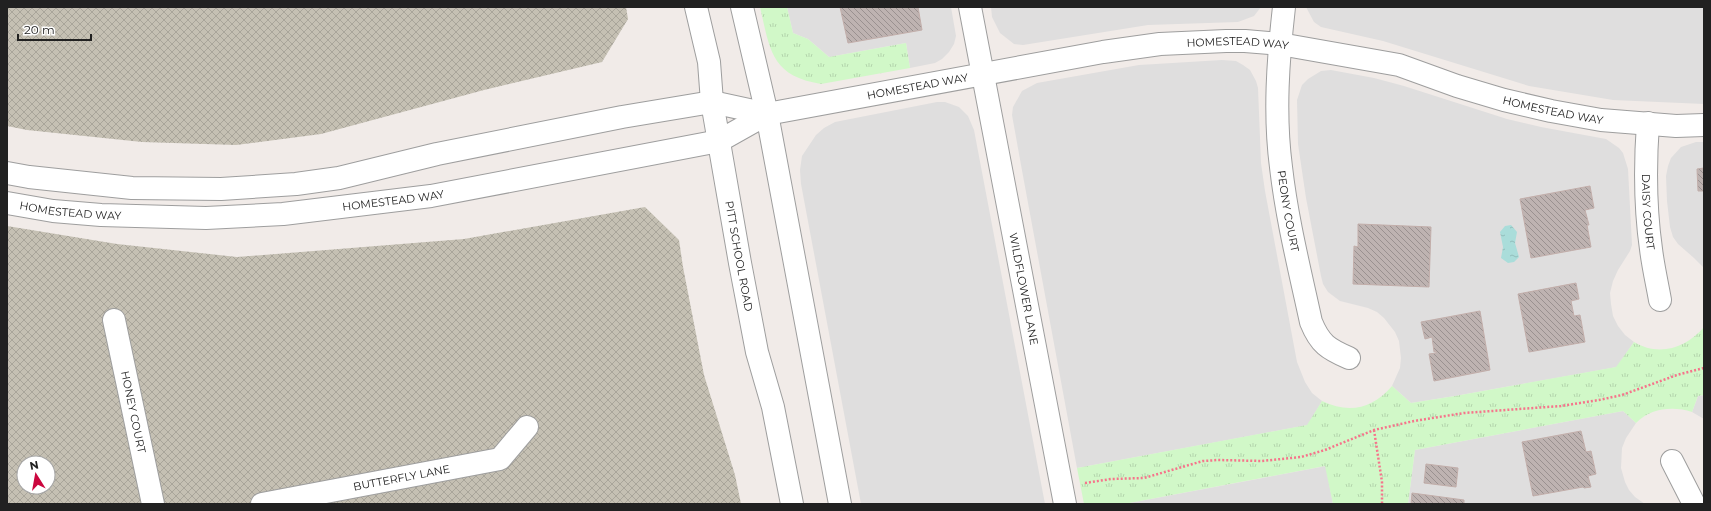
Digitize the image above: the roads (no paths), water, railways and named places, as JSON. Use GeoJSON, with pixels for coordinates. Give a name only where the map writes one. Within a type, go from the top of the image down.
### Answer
{"type":"FeatureCollection","features":[{"type":"Feature","properties":{"kind":"street","name":"PITT SCHOOL ROAD"},"geometry":{"type":"LineString","coordinates":[[696,7],[709,62],[712,102],[756,344],[773,407],[792,504]]}},
{"type":"Feature","properties":{"kind":"street"},"geometry":{"type":"LineString","coordinates":[[742,7],[767,114],[840,504]]}},
{"type":"Feature","properties":{"kind":"street","name":"WILDFLOWER LANE"},"geometry":{"type":"LineString","coordinates":[[970,7],[1065,504]]}},
{"type":"Feature","properties":{"kind":"street","name":"PEONY COURT"},"geometry":{"type":"LineString","coordinates":[[1284,7],[1276,108],[1280,166],[1285,200],[1311,322],[1317,336],[1330,350],[1349,358]]}},
{"type":"Feature","properties":{"kind":"street","name":"HOMESTEAD WAY"},"geometry":{"type":"LineString","coordinates":[[7,203],[53,211],[134,216],[206,218],[283,214],[432,196],[719,141],[767,114],[1103,52],[1160,44],[1245,41],[1280,44],[1399,64],[1457,86],[1504,100],[1551,111],[1601,120],[1676,126],[1704,125]]}},
{"type":"Feature","properties":{"kind":"street","name":"HOMESTEAD WAY"},"geometry":{"type":"LineString","coordinates":[[7,173],[30,177],[132,188],[221,188],[296,184],[338,178],[437,154],[622,117],[712,102],[767,114]]}},
{"type":"Feature","properties":{"kind":"street","name":"DAISY COURT"},"geometry":{"type":"LineString","coordinates":[[1648,123],[1646,157],[1647,211],[1651,248],[1660,300]]}},
{"type":"Feature","properties":{"kind":"street","name":"HONEY COURT"},"geometry":{"type":"LineString","coordinates":[[114,320],[153,504]]}},
{"type":"Feature","properties":{"kind":"street","name":"BUTTERFLY LANE"},"geometry":{"type":"LineString","coordinates":[[262,504],[500,458],[527,427]]}},
{"type":"Feature","properties":{"kind":"street"},"geometry":{"type":"LineString","coordinates":[[1672,461],[1694,504]]}},
{"type":"Feature","properties":{"kind":"water"},"geometry":{"type":"Polygon","coordinates":[[[1511,225],[1517,232],[1515,243],[1519,257],[1514,262],[1508,263],[1501,258],[1503,247],[1500,232],[1505,226],[1511,225]]]}}]}
